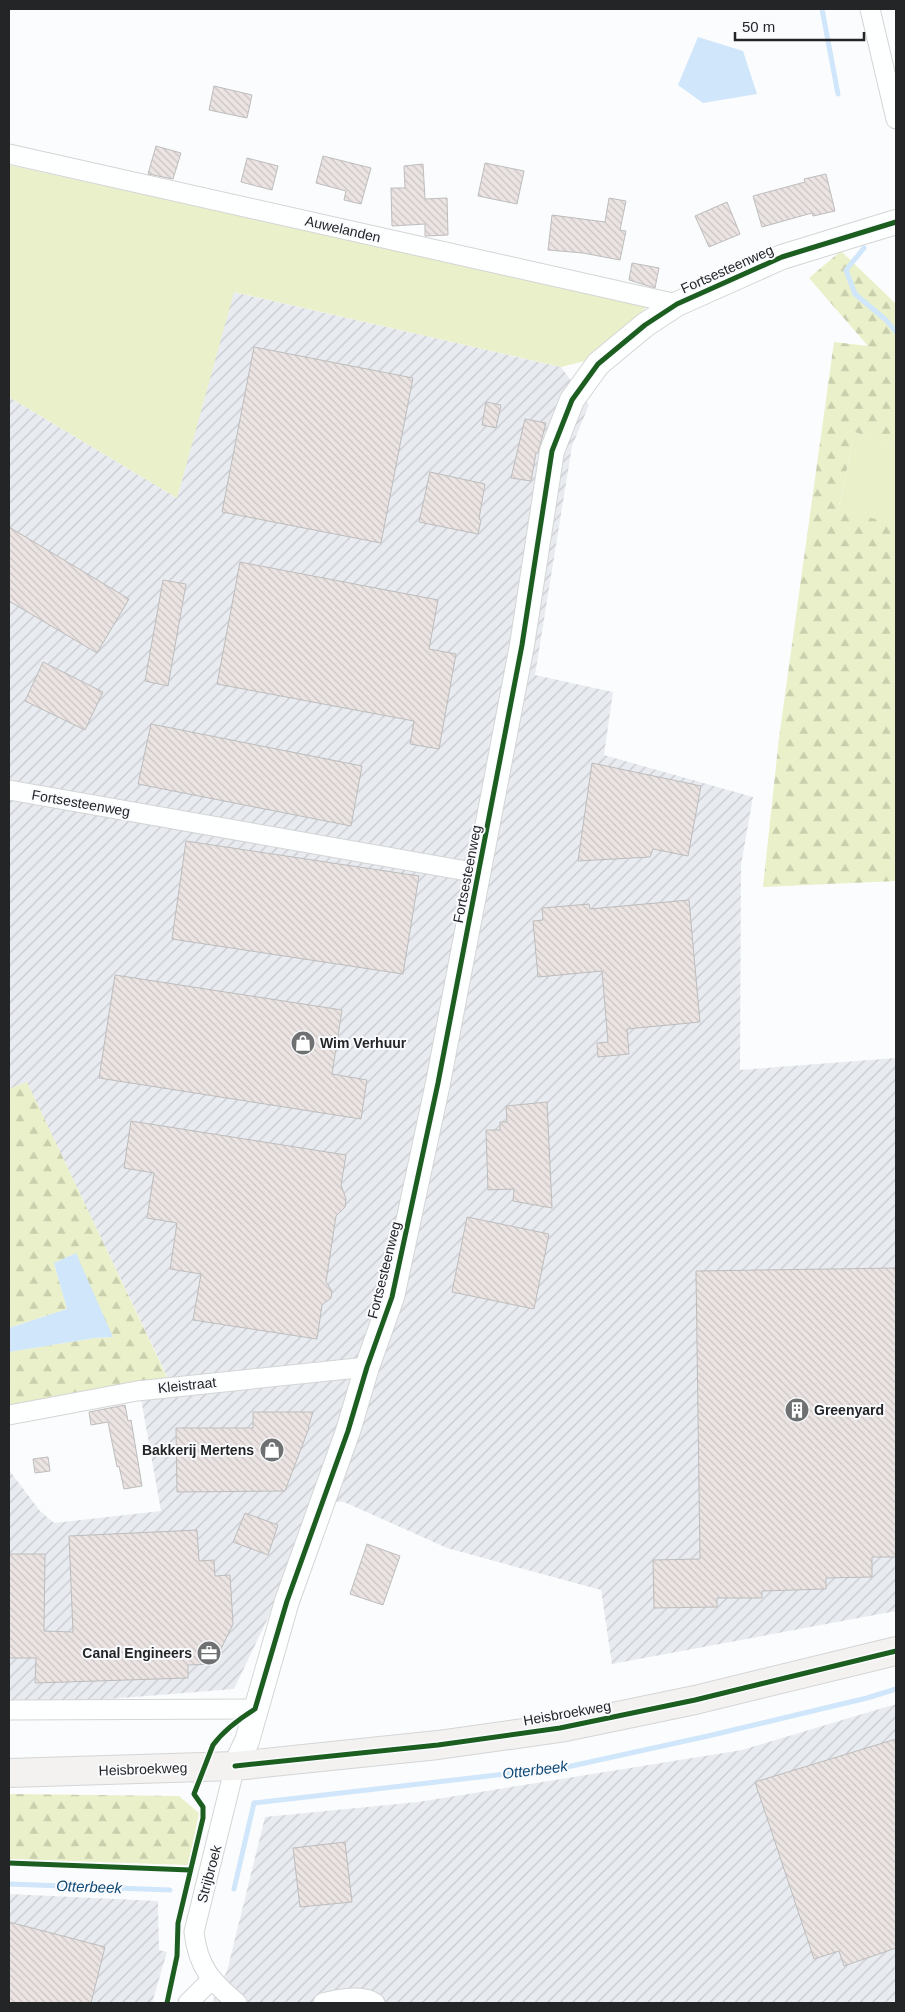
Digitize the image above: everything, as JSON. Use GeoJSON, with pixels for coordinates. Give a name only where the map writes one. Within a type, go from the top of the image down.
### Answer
{"type":"FeatureCollection","features":[{"type":"Feature","properties":{"kind":"main road","name":"Heisbroekweg"},"geometry":{"type":"LineString","coordinates":[[9,1773],[235,1766],[438,1744],[560,1728],[695,1700],[896,1651]]}},
{"type":"Feature","properties":{"kind":"street"},"geometry":{"type":"LineString","coordinates":[[870,9],[896,119]]}},
{"type":"Feature","properties":{"kind":"street","name":"Auwelanden"},"geometry":{"type":"LineString","coordinates":[[9,154],[677,304]]}},
{"type":"Feature","properties":{"kind":"street","name":"Fortsesteenweg"},"geometry":{"type":"LineString","coordinates":[[235,1766],[247,1741],[287,1601],[348,1431],[367,1367],[392,1297],[438,1083],[522,645],[552,451],[572,400],[598,364],[645,325],[677,304],[782,258],[896,222]]}},
{"type":"Feature","properties":{"kind":"street","name":"Fortsesteenweg"},"geometry":{"type":"LineString","coordinates":[[9,790],[478,873]]}},
{"type":"Feature","properties":{"kind":"street","name":"Kleistraat"},"geometry":{"type":"LineString","coordinates":[[9,1414],[138,1390],[367,1367]]}},
{"type":"Feature","properties":{"kind":"street"},"geometry":{"type":"LineString","coordinates":[[9,1710],[255,1710]]}},
{"type":"Feature","properties":{"kind":"street","name":"Strijbroek"},"geometry":{"type":"LineString","coordinates":[[235,1766],[194,1932],[200,1960],[211,1980],[237,2003]]}},
{"type":"Feature","properties":{"kind":"street"},"geometry":{"type":"LineString","coordinates":[[188,2003],[211,1980]]}},
{"type":"Feature","properties":{"kind":"street"},"geometry":{"type":"LineString","coordinates":[[323,2003],[346,1998],[371,2000],[375,2003]]}},
{"type":"Feature","properties":{"kind":"shaded area"},"geometry":{"type":"Polygon","coordinates":[[[233,292],[561,367],[589,405],[572,446],[535,675],[613,692],[604,755],[753,797],[741,865],[740,1070],[896,1058],[896,1611],[612,1664],[601,1590],[447,1548],[344,1502],[310,1501],[280,1593],[234,1689],[9,1707],[9,1470],[40,1511],[54,1523],[161,1511],[141,1399],[167,1376],[27,1083],[9,1089],[9,397],[177,498],[233,292]]]}},
{"type":"Feature","properties":{"kind":"shaded area"},"geometry":{"type":"Polygon","coordinates":[[[896,1704],[896,2003],[212,2003],[227,1971],[265,1817],[418,1802],[742,1750],[896,1704]]]}},
{"type":"Feature","properties":{"kind":"shaded area"},"geometry":{"type":"Polygon","coordinates":[[[9,1894],[158,1901],[159,1950],[167,1952],[152,2003],[9,2003],[9,1894]]]}},
{"type":"Feature","properties":{"kind":"green space"},"geometry":{"type":"Polygon","coordinates":[[[9,165],[649,305],[589,360],[561,367],[234,292],[177,498],[9,397],[9,165]]]}},
{"type":"Feature","properties":{"kind":"green space"},"geometry":{"type":"Polygon","coordinates":[[[841,251],[896,304],[896,448],[855,432],[838,510],[896,524],[896,881],[763,887],[779,738],[834,342],[868,346],[809,278],[841,251]]]}},
{"type":"Feature","properties":{"kind":"green space"},"geometry":{"type":"Polygon","coordinates":[[[855,432],[896,448],[896,524],[838,511],[855,432]]]}},
{"type":"Feature","properties":{"kind":"green space"},"geometry":{"type":"Polygon","coordinates":[[[27,1082],[167,1377],[9,1409],[9,1352],[95,1338],[113,1337],[54,1263],[67,1309],[9,1328],[9,1089],[27,1082]]]}},
{"type":"Feature","properties":{"kind":"green space"},"geometry":{"type":"Polygon","coordinates":[[[9,1794],[179,1796],[199,1813],[188,1865],[9,1859],[9,1794]]]}},
{"type":"Feature","properties":{"kind":"water"},"geometry":{"type":"Polygon","coordinates":[[[698,37],[743,51],[757,94],[703,103],[678,85],[698,37]]]}},
{"type":"Feature","properties":{"kind":"water"},"geometry":{"type":"Polygon","coordinates":[[[76,1253],[113,1337],[95,1338],[9,1352],[9,1328],[67,1309],[54,1263],[76,1253]]]}},
{"type":"Feature","properties":{"kind":"building"},"geometry":{"type":"Polygon","coordinates":[[[214,86],[252,95],[247,118],[209,110],[214,86]]]}},
{"type":"Feature","properties":{"kind":"building"},"geometry":{"type":"Polygon","coordinates":[[[156,146],[181,153],[173,179],[148,174],[156,146]]]}},
{"type":"Feature","properties":{"kind":"building"},"geometry":{"type":"Polygon","coordinates":[[[323,156],[371,168],[361,204],[344,200],[346,191],[316,183],[323,156]]]}},
{"type":"Feature","properties":{"kind":"building"},"geometry":{"type":"Polygon","coordinates":[[[247,158],[278,166],[272,190],[241,182],[247,158]]]}},
{"type":"Feature","properties":{"kind":"building"},"geometry":{"type":"Polygon","coordinates":[[[485,163],[524,171],[517,204],[478,196],[485,163]]]}},
{"type":"Feature","properties":{"kind":"building"},"geometry":{"type":"Polygon","coordinates":[[[423,164],[425,199],[447,198],[448,235],[425,236],[425,224],[392,226],[391,188],[405,188],[404,166],[423,164]]]}},
{"type":"Feature","properties":{"kind":"building"},"geometry":{"type":"Polygon","coordinates":[[[826,174],[835,211],[813,216],[812,213],[762,227],[753,196],[805,182],[804,179],[826,174]]]}},
{"type":"Feature","properties":{"kind":"building"},"geometry":{"type":"Polygon","coordinates":[[[609,198],[626,201],[620,230],[626,231],[620,260],[583,253],[548,250],[552,215],[605,222],[609,198]]]}},
{"type":"Feature","properties":{"kind":"building"},"geometry":{"type":"Polygon","coordinates":[[[727,202],[740,234],[709,247],[695,216],[727,202]]]}},
{"type":"Feature","properties":{"kind":"building"},"geometry":{"type":"Polygon","coordinates":[[[632,263],[659,268],[655,288],[629,280],[632,263]]]}},
{"type":"Feature","properties":{"kind":"building"},"geometry":{"type":"Polygon","coordinates":[[[254,347],[413,378],[381,543],[222,512],[254,347]]]}},
{"type":"Feature","properties":{"kind":"building"},"geometry":{"type":"Polygon","coordinates":[[[486,402],[501,405],[496,428],[482,425],[486,402]]]}},
{"type":"Feature","properties":{"kind":"building"},"geometry":{"type":"Polygon","coordinates":[[[525,419],[546,423],[538,453],[536,453],[531,481],[511,478],[525,419]]]}},
{"type":"Feature","properties":{"kind":"building"},"geometry":{"type":"Polygon","coordinates":[[[430,472],[485,484],[478,534],[419,522],[430,472]]]}},
{"type":"Feature","properties":{"kind":"building"},"geometry":{"type":"Polygon","coordinates":[[[9,527],[129,599],[97,653],[9,601],[9,527]]]}},
{"type":"Feature","properties":{"kind":"building"},"geometry":{"type":"Polygon","coordinates":[[[240,562],[438,600],[429,649],[456,654],[439,749],[410,744],[414,721],[217,684],[240,562]]]}},
{"type":"Feature","properties":{"kind":"building"},"geometry":{"type":"Polygon","coordinates":[[[163,580],[186,584],[168,686],[145,681],[163,580]]]}},
{"type":"Feature","properties":{"kind":"building"},"geometry":{"type":"Polygon","coordinates":[[[43,662],[103,692],[85,730],[25,701],[43,662]]]}},
{"type":"Feature","properties":{"kind":"building"},"geometry":{"type":"Polygon","coordinates":[[[151,724],[362,766],[351,826],[138,784],[151,724]]]}},
{"type":"Feature","properties":{"kind":"building"},"geometry":{"type":"Polygon","coordinates":[[[592,763],[701,786],[688,856],[653,849],[650,857],[578,861],[592,763]]]}},
{"type":"Feature","properties":{"kind":"building"},"geometry":{"type":"Polygon","coordinates":[[[186,841],[419,876],[403,974],[172,939],[186,841]]]}},
{"type":"Feature","properties":{"kind":"building"},"geometry":{"type":"Polygon","coordinates":[[[689,900],[700,1022],[627,1029],[629,1054],[598,1057],[597,1043],[608,1042],[602,971],[538,977],[533,921],[543,920],[542,908],[589,904],[590,909],[689,900]]]}},
{"type":"Feature","properties":{"kind":"building"},"geometry":{"type":"Polygon","coordinates":[[[115,975],[342,1010],[332,1074],[367,1080],[361,1119],[99,1078],[115,975]]]}},
{"type":"Feature","properties":{"kind":"building"},"geometry":{"type":"Polygon","coordinates":[[[547,1102],[552,1208],[513,1201],[514,1189],[488,1190],[486,1130],[500,1130],[500,1122],[507,1122],[506,1106],[547,1102]]]}},
{"type":"Feature","properties":{"kind":"building"},"geometry":{"type":"Polygon","coordinates":[[[131,1121],[346,1155],[341,1185],[346,1199],[345,1207],[336,1216],[326,1282],[332,1291],[331,1298],[322,1305],[317,1339],[193,1320],[201,1274],[170,1269],[177,1223],[147,1218],[154,1173],[124,1168],[131,1121]]]}},
{"type":"Feature","properties":{"kind":"building"},"geometry":{"type":"Polygon","coordinates":[[[467,1217],[549,1234],[534,1309],[452,1292],[467,1217]]]}},
{"type":"Feature","properties":{"kind":"building","name":"Greenyard"},"geometry":{"type":"Polygon","coordinates":[[[896,1268],[896,1557],[872,1557],[872,1577],[826,1578],[826,1589],[762,1591],[762,1598],[717,1598],[717,1607],[654,1608],[653,1560],[700,1559],[696,1271],[896,1268]]]}},
{"type":"Feature","properties":{"kind":"building"},"geometry":{"type":"Polygon","coordinates":[[[125,1405],[128,1421],[131,1420],[142,1486],[124,1489],[119,1466],[117,1467],[108,1422],[91,1425],[89,1412],[125,1405]]]}},
{"type":"Feature","properties":{"kind":"building"},"geometry":{"type":"Polygon","coordinates":[[[253,1412],[313,1412],[309,1428],[285,1491],[177,1492],[176,1428],[253,1428],[253,1412]]]}},
{"type":"Feature","properties":{"kind":"building"},"geometry":{"type":"Polygon","coordinates":[[[48,1457],[50,1471],[35,1473],[33,1459],[48,1457]]]}},
{"type":"Feature","properties":{"kind":"building"},"geometry":{"type":"Polygon","coordinates":[[[245,1513],[278,1525],[268,1555],[233,1542],[245,1513]]]}},
{"type":"Feature","properties":{"kind":"building"},"geometry":{"type":"Polygon","coordinates":[[[197,1530],[199,1561],[214,1560],[215,1576],[230,1575],[233,1624],[220,1651],[213,1651],[214,1664],[188,1665],[188,1678],[35,1683],[36,1658],[9,1658],[9,1554],[45,1554],[44,1631],[73,1632],[69,1536],[197,1530]]]}},
{"type":"Feature","properties":{"kind":"building"},"geometry":{"type":"Polygon","coordinates":[[[367,1544],[400,1556],[383,1605],[350,1594],[367,1544]]]}},
{"type":"Feature","properties":{"kind":"building"},"geometry":{"type":"Polygon","coordinates":[[[896,1739],[896,1948],[844,1966],[839,1951],[814,1959],[755,1782],[896,1739]]]}},
{"type":"Feature","properties":{"kind":"building"},"geometry":{"type":"Polygon","coordinates":[[[345,1842],[352,1902],[300,1907],[293,1848],[345,1842]]]}},
{"type":"Feature","properties":{"kind":"building"},"geometry":{"type":"Polygon","coordinates":[[[9,1922],[105,1947],[91,2003],[9,2003],[9,1922]]]}},
{"type":"Feature","properties":{"kind":"waterway"},"geometry":{"type":"LineString","coordinates":[[822,9],[838,94]]}},
{"type":"Feature","properties":{"kind":"waterway"},"geometry":{"type":"LineString","coordinates":[[864,248],[846,270],[855,294],[886,320],[896,332]]}},
{"type":"Feature","properties":{"kind":"waterway","name":"Otterbeek"},"geometry":{"type":"LineString","coordinates":[[234,1889],[254,1803],[567,1767],[708,1736],[867,1698],[896,1689]]}},
{"type":"Feature","properties":{"kind":"waterway","name":"Otterbeek"},"geometry":{"type":"LineString","coordinates":[[9,1884],[170,1890]]}},
{"type":"Feature","properties":{"kind":"cycle path"},"geometry":{"type":"LineString","coordinates":[[167,2003],[177,1956],[178,1923],[203,1818],[203,1807],[194,1794],[213,1745],[232,1725],[255,1709],[287,1601],[348,1431],[367,1367],[392,1297],[438,1083],[522,645],[552,451],[572,400],[598,364],[645,325],[677,304],[782,257],[896,222]]}},
{"type":"Feature","properties":{"kind":"cycle path"},"geometry":{"type":"LineString","coordinates":[[235,1766],[438,1745],[560,1728],[695,1700],[896,1651]]}},
{"type":"Feature","properties":{"kind":"cycle path"},"geometry":{"type":"LineString","coordinates":[[9,1863],[190,1870]]}},
{"type":"Feature","properties":{"kind":"place","name":"Wim Verhuur"},"geometry":{"type":"Point","coordinates":[303,1043]}},
{"type":"Feature","properties":{"kind":"place","name":"Greenyard"},"geometry":{"type":"Point","coordinates":[797,1410]}},
{"type":"Feature","properties":{"kind":"place","name":"Bakkerij Mertens"},"geometry":{"type":"Point","coordinates":[272,1450]}},
{"type":"Feature","properties":{"kind":"place","name":"Canal Engineers"},"geometry":{"type":"Point","coordinates":[209,1653]}}]}
